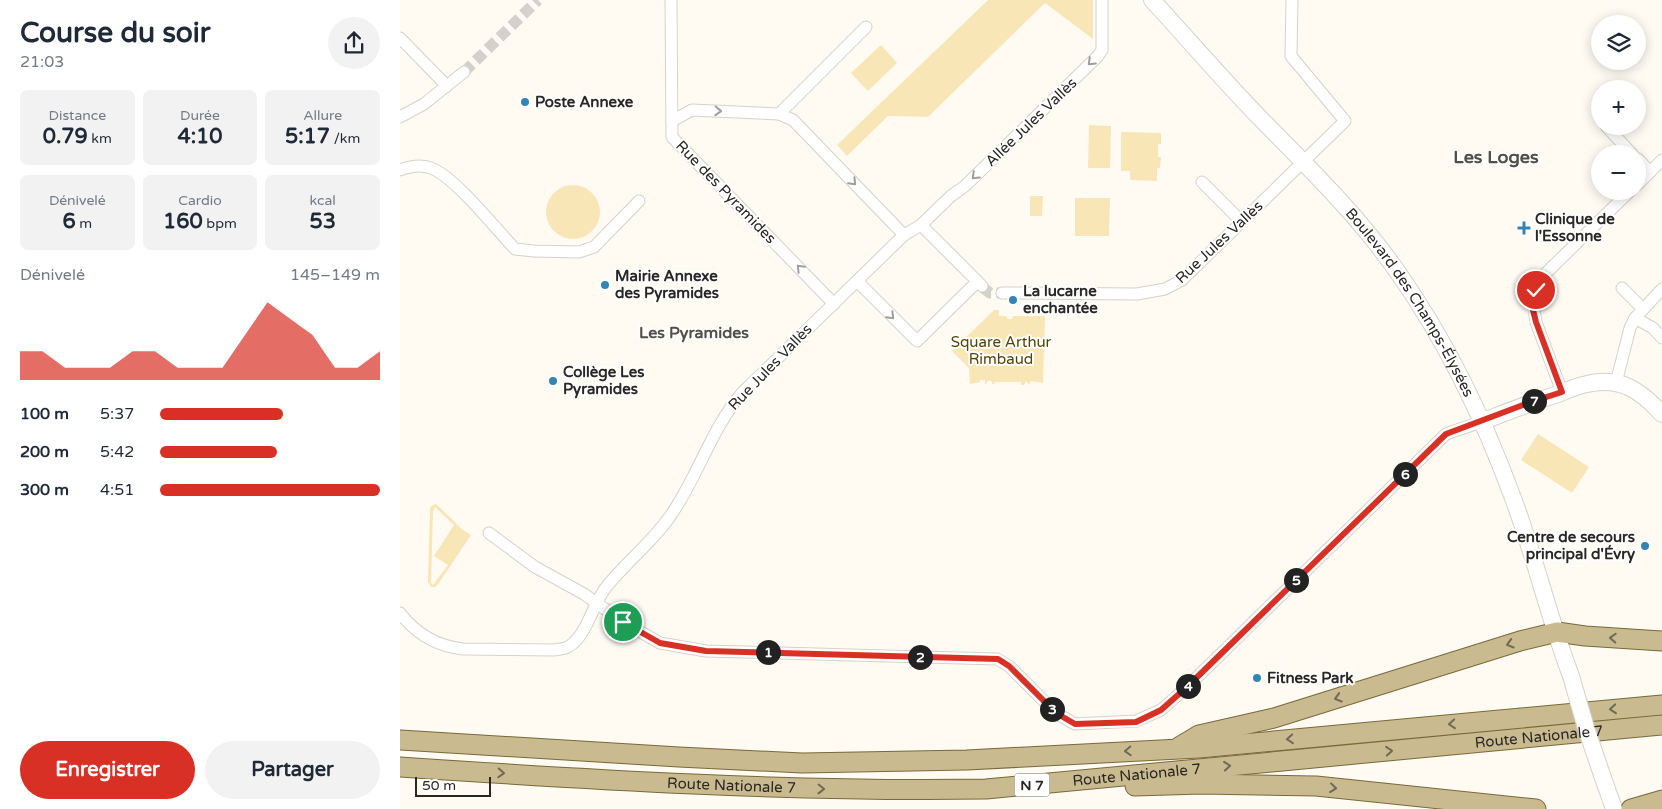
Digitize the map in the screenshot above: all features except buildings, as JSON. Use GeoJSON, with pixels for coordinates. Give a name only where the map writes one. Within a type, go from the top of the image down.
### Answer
{"type":"FeatureCollection","features":[{"type":"Feature","properties":{"kind":"main road","name":"Boulevard des Champs-Élysées"},"geometry":{"type":"LineString","coordinates":[[1152,0],[1258,116],[1359,222],[1400,275],[1444,347],[1481,422],[1513,499],[1557,632],[1586,728],[1614,809]]}},
{"type":"Feature","properties":{"kind":"main road"},"geometry":{"type":"LineString","coordinates":[[1481,422],[1531,402],[1586,384],[1606,382],[1616,383],[1634,390],[1647,398],[1662,414]]}},
{"type":"Feature","properties":{"kind":"main road"},"geometry":{"type":"LineString","coordinates":[[1176,749],[1199,735],[1274,718],[1520,641],[1557,632],[1585,636],[1662,641]]}},
{"type":"Feature","properties":{"kind":"main road","name":"Route Nationale 7"},"geometry":{"type":"LineString","coordinates":[[400,740],[679,757],[802,762],[967,760],[1219,746],[1662,705]]}},
{"type":"Feature","properties":{"kind":"main road","name":"Route Nationale 7"},"geometry":{"type":"LineString","coordinates":[[400,767],[674,783],[803,788],[986,789],[1662,725]]}},
{"type":"Feature","properties":{"kind":"main road"},"geometry":{"type":"LineString","coordinates":[[400,780],[423,775],[436,769]]}},
{"type":"Feature","properties":{"kind":"main road"},"geometry":{"type":"LineString","coordinates":[[986,789],[1201,784],[1316,786],[1536,809]]}},
{"type":"Feature","properties":{"kind":"main road"},"geometry":{"type":"LineString","coordinates":[[1631,809],[1662,800]]}},
{"type":"Feature","properties":{"kind":"street","name":"Rue des Pyramides"},"geometry":{"type":"LineString","coordinates":[[671,0],[672,137],[834,304]]}},
{"type":"Feature","properties":{"kind":"street","name":"Allée Jules Vallès"},"geometry":{"type":"LineString","coordinates":[[922,225],[951,196],[965,186],[1098,56],[1102,50],[1102,0]]}},
{"type":"Feature","properties":{"kind":"street","name":"Rue Jules Vallès"},"geometry":{"type":"LineString","coordinates":[[1002,293],[1138,294],[1165,289],[1182,280],[1345,120],[1291,56],[1292,0]]}},
{"type":"Feature","properties":{"kind":"street"},"geometry":{"type":"LineString","coordinates":[[779,114],[866,27]]}},
{"type":"Feature","properties":{"kind":"street"},"geometry":{"type":"LineString","coordinates":[[400,38],[447,86]]}},
{"type":"Feature","properties":{"kind":"street"},"geometry":{"type":"LineString","coordinates":[[400,117],[424,104],[464,72]]}},
{"type":"Feature","properties":{"kind":"street"},"geometry":{"type":"LineString","coordinates":[[672,121],[692,110],[779,114],[793,120],[904,235]]}},
{"type":"Feature","properties":{"kind":"street"},"geometry":{"type":"LineString","coordinates":[[1614,135],[1624,145]]}},
{"type":"Feature","properties":{"kind":"street"},"geometry":{"type":"LineString","coordinates":[[1646,176],[1662,160]]}},
{"type":"Feature","properties":{"kind":"street"},"geometry":{"type":"LineString","coordinates":[[400,170],[411,166],[421,166],[431,168],[442,174],[461,191],[515,249],[579,252],[594,247],[639,202]]}},
{"type":"Feature","properties":{"kind":"street"},"geometry":{"type":"LineString","coordinates":[[1646,168],[1650,172]]}},
{"type":"Feature","properties":{"kind":"street"},"geometry":{"type":"LineString","coordinates":[[1202,182],[1241,222]]}},
{"type":"Feature","properties":{"kind":"street"},"geometry":{"type":"LineString","coordinates":[[1562,392],[1536,322],[1533,310],[1536,290],[1547,272],[1621,200]]}},
{"type":"Feature","properties":{"kind":"street"},"geometry":{"type":"LineString","coordinates":[[857,281],[917,341],[980,284],[922,225]]}},
{"type":"Feature","properties":{"kind":"street","name":"Rue Jules Vallès"},"geometry":{"type":"LineString","coordinates":[[400,613],[422,636],[449,648],[463,650],[554,650],[568,647],[576,640],[606,587],[657,533],[672,513],[734,403],[753,381],[904,235],[922,225]]}},
{"type":"Feature","properties":{"kind":"street"},"geometry":{"type":"LineString","coordinates":[[1622,288],[1642,308]]}},
{"type":"Feature","properties":{"kind":"street"},"geometry":{"type":"LineString","coordinates":[[1616,383],[1630,328],[1642,308],[1662,289]]}},
{"type":"Feature","properties":{"kind":"street"},"geometry":{"type":"LineString","coordinates":[[1635,318],[1653,328],[1662,338]]}},
{"type":"Feature","properties":{"kind":"street"},"geometry":{"type":"LineString","coordinates":[[489,533],[535,567],[598,603],[623,622],[660,643],[706,651],[998,659],[1009,666],[1056,713],[1075,724],[1136,722],[1161,710],[1188,686],[1446,434],[1481,422]]}},
{"type":"Feature","properties":{"kind":"green space"},"geometry":{"type":"Polygon","coordinates":[[[988,0],[1093,0],[1093,39],[1045,3],[928,117],[888,116],[847,156],[837,145],[988,0]]]}},
{"type":"Feature","properties":{"kind":"green space"},"geometry":{"type":"Polygon","coordinates":[[[881,45],[897,63],[868,91],[851,73],[881,45]]]}},
{"type":"Feature","properties":{"kind":"green space"},"geometry":{"type":"Polygon","coordinates":[[[1089,125],[1111,126],[1110,168],[1088,168],[1089,125]]]}},
{"type":"Feature","properties":{"kind":"green space"},"geometry":{"type":"Polygon","coordinates":[[[1121,132],[1161,133],[1161,144],[1158,144],[1158,157],[1161,157],[1160,168],[1157,168],[1157,181],[1130,180],[1130,171],[1121,171],[1121,132]]]}},
{"type":"Feature","properties":{"kind":"green space"},"geometry":{"type":"Polygon","coordinates":[[[573,185],[583,187],[592,193],[598,202],[600,212],[598,222],[592,231],[583,237],[573,239],[563,237],[554,231],[548,222],[546,212],[548,202],[554,193],[563,187],[573,185]]]}},
{"type":"Feature","properties":{"kind":"green space"},"geometry":{"type":"Polygon","coordinates":[[[1030,196],[1043,196],[1042,216],[1030,216],[1030,196]]]}},
{"type":"Feature","properties":{"kind":"green space"},"geometry":{"type":"Polygon","coordinates":[[[1075,198],[1110,198],[1109,236],[1075,236],[1075,198]]]}},
{"type":"Feature","properties":{"kind":"green space","name":"Square Arthur Rimbaud"},"geometry":{"type":"Polygon","coordinates":[[[994,310],[999,310],[999,316],[1006,316],[1008,319],[1012,319],[1013,316],[1045,316],[1043,383],[1030,381],[1030,385],[1026,381],[1024,385],[1021,385],[1021,382],[995,382],[992,384],[989,380],[985,385],[985,380],[980,380],[980,382],[970,384],[969,368],[952,351],[994,310]]]}},
{"type":"Feature","properties":{"kind":"green space"},"geometry":{"type":"Polygon","coordinates":[[[1538,434],[1589,467],[1572,493],[1521,460],[1538,434]]]}},
{"type":"Feature","properties":{"kind":"green space"},"geometry":{"type":"Polygon","coordinates":[[[436,504],[471,535],[435,587],[431,587],[428,582],[431,506],[436,504]],[[435,507],[433,512],[431,583],[433,585],[448,565],[434,556],[454,525],[435,507]]]}},
{"type":"Feature","properties":{"kind":"tunnel"},"geometry":{"type":"LineString","coordinates":[[464,72],[538,0]]}},
{"type":"Feature","properties":{"kind":"tunnel"},"geometry":{"type":"LineString","coordinates":[[982,287],[990,293],[1002,293]]}},
{"type":"Feature","properties":{"kind":"place","name":"Poste Annexe"},"geometry":{"type":"Point","coordinates":[525,102]}},
{"type":"Feature","properties":{"kind":"place","name":"Clinique de l'Essonne"},"geometry":{"type":"Point","coordinates":[1524,228]}},
{"type":"Feature","properties":{"kind":"place","name":"Mairie Annexe des Pyramides"},"geometry":{"type":"Point","coordinates":[605,285]}},
{"type":"Feature","properties":{"kind":"place","name":"La lucarne enchantée"},"geometry":{"type":"Point","coordinates":[1013,300]}},
{"type":"Feature","properties":{"kind":"place","name":"Collège Les Pyramides"},"geometry":{"type":"Point","coordinates":[553,381]}},
{"type":"Feature","properties":{"kind":"place","name":"Centre de secours principal d'Évry"},"geometry":{"type":"Point","coordinates":[1645,546]}},
{"type":"Feature","properties":{"kind":"place","name":"Fitness Park"},"geometry":{"type":"Point","coordinates":[1257,678]}},
{"type":"Feature","properties":{"kind":"district","name":"Les Loges"},"geometry":{"type":"Point","coordinates":[1496,157]}},
{"type":"Feature","properties":{"kind":"district","name":"Les Pyramides"},"geometry":{"type":"Point","coordinates":[694,333]}},
{"type":"Feature","properties":{"kind":"route"},"geometry":{"type":"LineString","coordinates":[[623,622],[660,643],[706,651],[998,659],[1009,666],[1056,713],[1075,724],[1136,722],[1161,710],[1188,686],[1446,434],[1562,392],[1536,322],[1533,310],[1536,290]]}}]}
